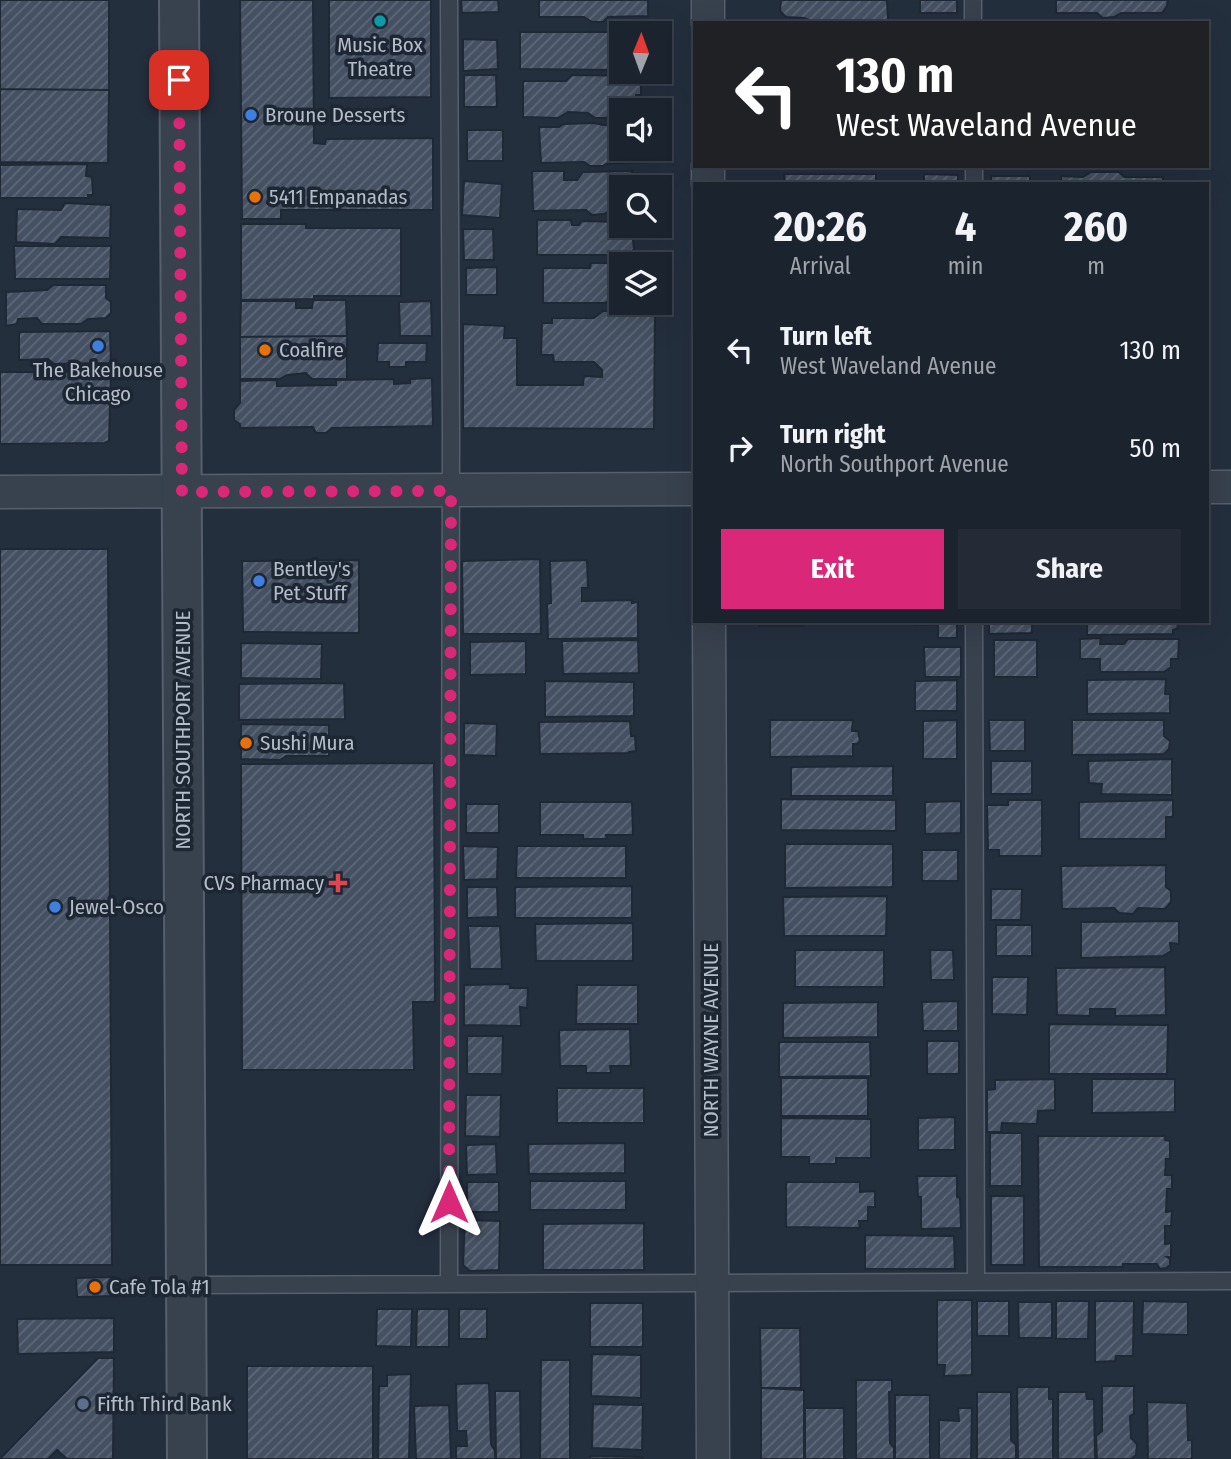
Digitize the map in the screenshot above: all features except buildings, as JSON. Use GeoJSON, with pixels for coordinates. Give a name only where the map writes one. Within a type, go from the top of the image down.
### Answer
{"type":"FeatureCollection","features":[{"type":"Feature","properties":{"kind":"street","name":"NORTH SOUTHPORT AVENUE"},"geometry":{"type":"LineString","coordinates":[[179,0],[187,1459]]}},
{"type":"Feature","properties":{"kind":"street"},"geometry":{"type":"LineString","coordinates":[[708,0],[708,21]]}},
{"type":"Feature","properties":{"kind":"street"},"geometry":{"type":"LineString","coordinates":[[1209,487],[1231,487]]}},
{"type":"Feature","properties":{"kind":"street"},"geometry":{"type":"LineString","coordinates":[[0,492],[693,489]]}},
{"type":"Feature","properties":{"kind":"street","name":"NORTH WAYNE AVENUE"},"geometry":{"type":"LineString","coordinates":[[709,623],[713,1459]]}},
{"type":"Feature","properties":{"kind":"lane"},"geometry":{"type":"LineString","coordinates":[[449,0],[449,1284]]}},
{"type":"Feature","properties":{"kind":"lane"},"geometry":{"type":"LineString","coordinates":[[973,0],[973,21]]}},
{"type":"Feature","properties":{"kind":"lane"},"geometry":{"type":"LineString","coordinates":[[974,623],[976,1282]]}},
{"type":"Feature","properties":{"kind":"lane"},"geometry":{"type":"LineString","coordinates":[[186,1285],[1231,1281]]}},
{"type":"Feature","properties":{"kind":"place","name":"Music Box Theatre"},"geometry":{"type":"Point","coordinates":[380,21]}},
{"type":"Feature","properties":{"kind":"place","name":"Broune Desserts"},"geometry":{"type":"Point","coordinates":[251,115]}},
{"type":"Feature","properties":{"kind":"place","name":"5411 Empanadas"},"geometry":{"type":"Point","coordinates":[255,197]}},
{"type":"Feature","properties":{"kind":"place","name":"The Bakehouse Chicago"},"geometry":{"type":"Point","coordinates":[98,346]}},
{"type":"Feature","properties":{"kind":"place","name":"Coalfire"},"geometry":{"type":"Point","coordinates":[265,350]}},
{"type":"Feature","properties":{"kind":"place","name":"Bentley's Pet Stuff"},"geometry":{"type":"Point","coordinates":[259,581]}},
{"type":"Feature","properties":{"kind":"place","name":"Sushi Mura"},"geometry":{"type":"Point","coordinates":[246,743]}},
{"type":"Feature","properties":{"kind":"place","name":"CVS Pharmacy"},"geometry":{"type":"Point","coordinates":[338,883]}},
{"type":"Feature","properties":{"kind":"place","name":"Jewel-Osco"},"geometry":{"type":"Point","coordinates":[55,907]}},
{"type":"Feature","properties":{"kind":"place","name":"Cafe Tola #1"},"geometry":{"type":"Point","coordinates":[95,1287]}},
{"type":"Feature","properties":{"kind":"place","name":"Fifth Third Bank"},"geometry":{"type":"Point","coordinates":[83,1404]}},
{"type":"Feature","properties":{"kind":"route"},"geometry":{"type":"LineString","coordinates":[[179,80],[182,492],[451,491],[449,1202]]}}]}
